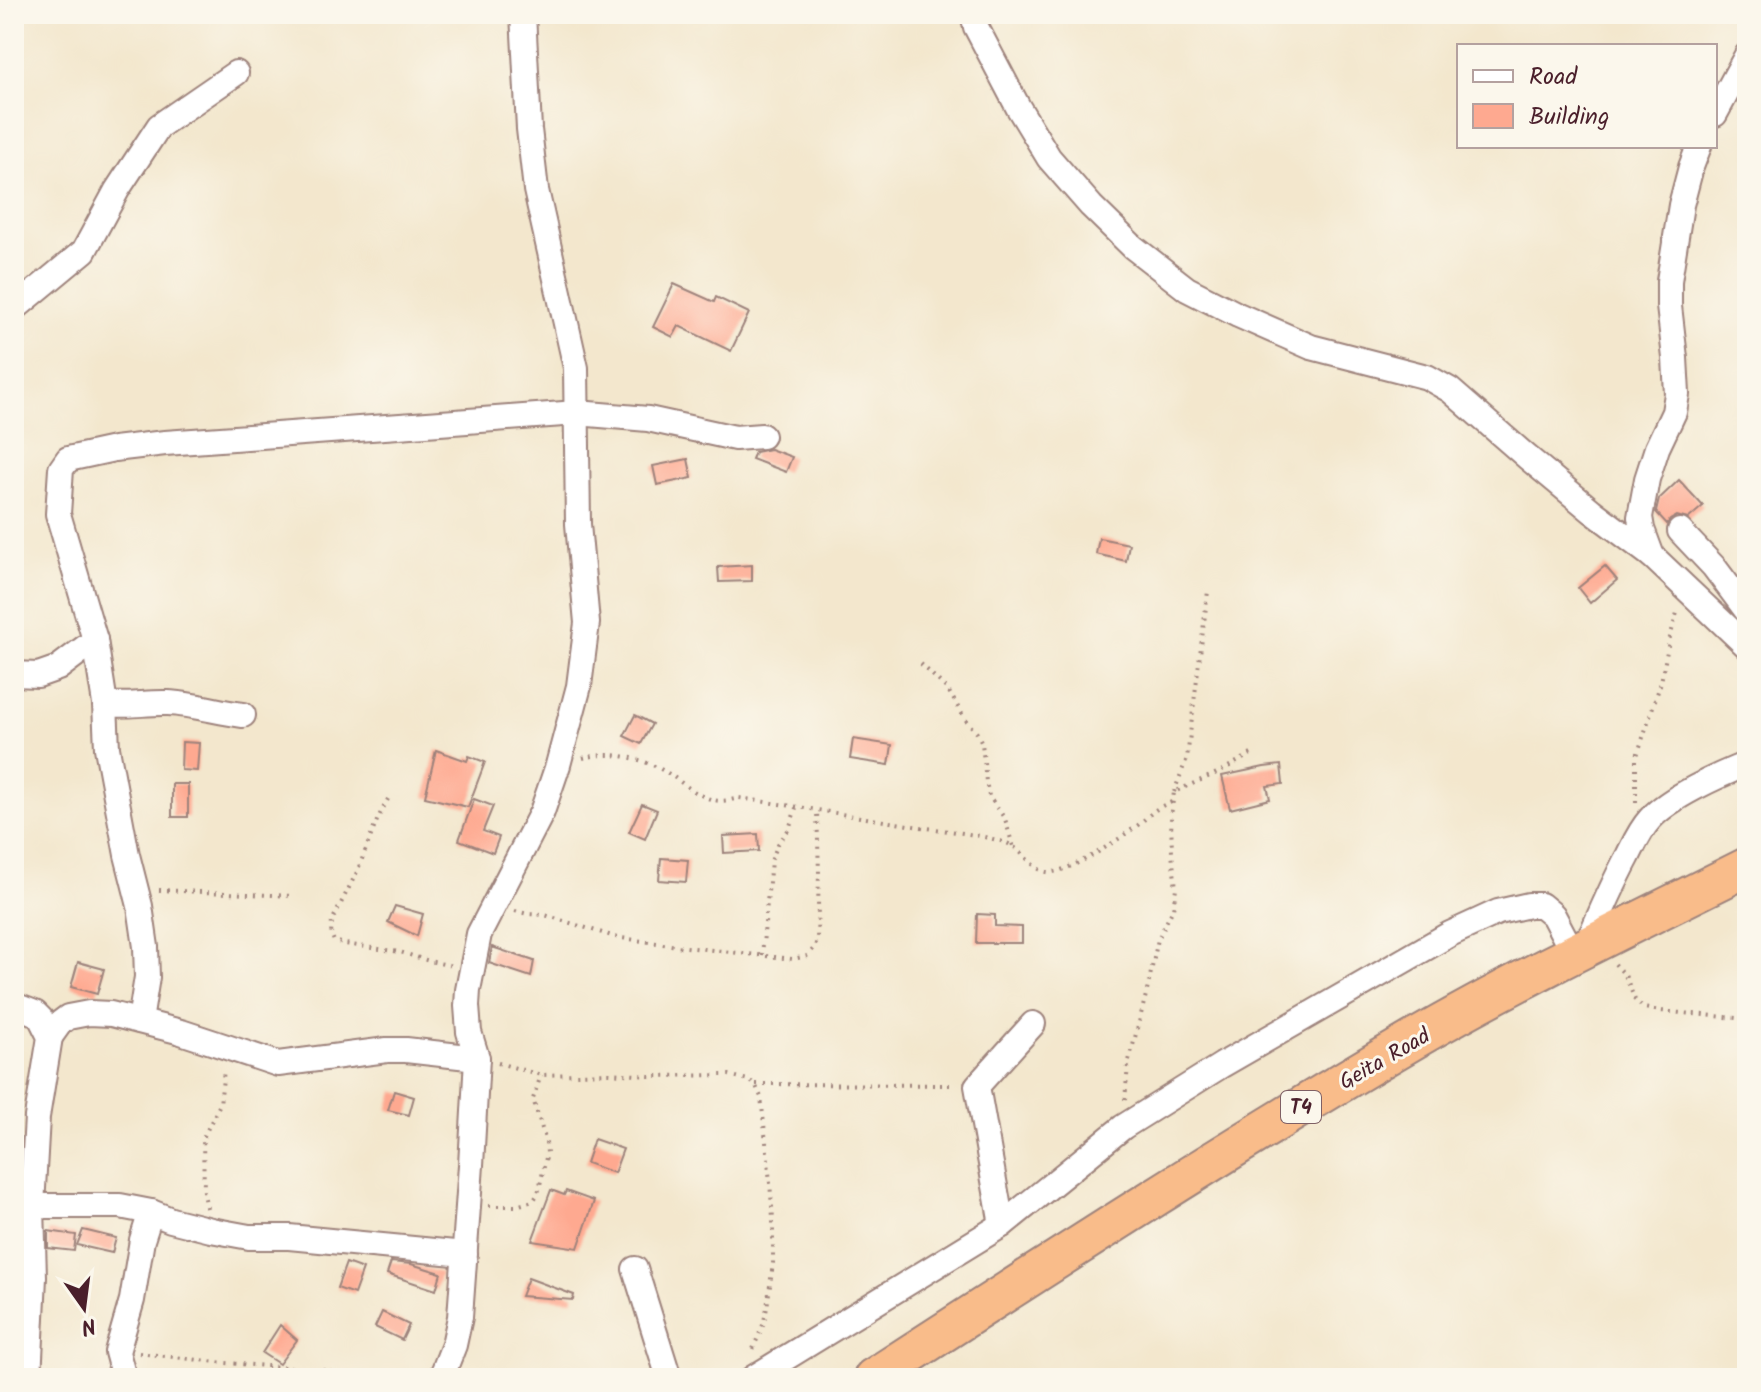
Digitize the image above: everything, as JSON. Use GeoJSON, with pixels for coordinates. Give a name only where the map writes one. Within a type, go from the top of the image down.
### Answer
{"type":"FeatureCollection","features":[{"type":"Feature","properties":{"kind":"highway","name":"Geita Road"},"geometry":{"type":"LineString","coordinates":[[873,1378],[1309,1102],[1414,1040],[1580,950],[1747,867]]}},
{"type":"Feature","properties":{"kind":"street"},"geometry":{"type":"LineString","coordinates":[[441,1378],[454,1345],[460,1317],[465,1254],[477,1058],[469,1032],[467,1006],[471,970],[479,934],[542,812],[558,765],[579,686],[587,623],[578,524],[576,368],[536,190],[529,129],[523,14]]}},
{"type":"Feature","properties":{"kind":"street"},"geometry":{"type":"LineString","coordinates":[[973,14],[976,27],[1018,107],[1049,158],[1091,206],[1133,247],[1187,289],[1238,315],[1311,347],[1427,377],[1450,390],[1592,511],[1652,556],[1747,646]]}},
{"type":"Feature","properties":{"kind":"street"},"geometry":{"type":"LineString","coordinates":[[1717,110],[1747,55]]}},
{"type":"Feature","properties":{"kind":"street"},"geometry":{"type":"LineString","coordinates":[[14,309],[84,251],[117,190],[159,126],[236,73]]}},
{"type":"Feature","properties":{"kind":"street"},"geometry":{"type":"LineString","coordinates":[[1652,556],[1642,529],[1641,507],[1657,448],[1674,412],[1677,394],[1669,281],[1681,205],[1698,148]]}},
{"type":"Feature","properties":{"kind":"street"},"geometry":{"type":"LineString","coordinates":[[140,1021],[147,977],[146,947],[107,748],[105,704],[95,640],[58,514],[61,469],[68,459],[165,443],[577,413],[648,419],[735,438],[762,436]]}},
{"type":"Feature","properties":{"kind":"street"},"geometry":{"type":"LineString","coordinates":[[1680,531],[1714,567],[1747,611]]}},
{"type":"Feature","properties":{"kind":"street"},"geometry":{"type":"LineString","coordinates":[[14,674],[38,675],[58,668],[95,640]]}},
{"type":"Feature","properties":{"kind":"street"},"geometry":{"type":"LineString","coordinates":[[105,704],[178,703],[243,715]]}},
{"type":"Feature","properties":{"kind":"street"},"geometry":{"type":"LineString","coordinates":[[751,1368],[1002,1225],[1123,1127],[1222,1065],[1450,934],[1498,912],[1541,905],[1553,915],[1580,950],[1640,833],[1651,818],[1744,761]]}},
{"type":"Feature","properties":{"kind":"street"},"geometry":{"type":"LineString","coordinates":[[14,1005],[35,1013],[50,1037]]}},
{"type":"Feature","properties":{"kind":"street"},"geometry":{"type":"LineString","coordinates":[[29,1378],[37,1117],[50,1037],[68,1017],[76,1014],[111,1014],[278,1064],[396,1050],[477,1058]]}},
{"type":"Feature","properties":{"kind":"street"},"geometry":{"type":"LineString","coordinates":[[1002,1225],[977,1086],[1033,1024]]}},
{"type":"Feature","properties":{"kind":"street"},"geometry":{"type":"LineString","coordinates":[[32,1206],[120,1206],[249,1237],[289,1237],[465,1254]]}},
{"type":"Feature","properties":{"kind":"street"},"geometry":{"type":"LineString","coordinates":[[124,1378],[117,1352],[151,1212]]}},
{"type":"Feature","properties":{"kind":"street"},"geometry":{"type":"LineString","coordinates":[[635,1269],[669,1378]]}},
{"type":"Feature","properties":{"kind":"path"},"geometry":{"type":"LineString","coordinates":[[1640,833],[1635,788],[1636,759],[1661,682],[1685,588]]}},
{"type":"Feature","properties":{"kind":"path"},"geometry":{"type":"LineString","coordinates":[[1123,1127],[1128,1065],[1158,939],[1173,909],[1176,888],[1172,854],[1172,802],[1187,758],[1208,591]]}},
{"type":"Feature","properties":{"kind":"path"},"geometry":{"type":"LineString","coordinates":[[921,664],[948,690],[977,733],[982,743],[989,796],[1005,819],[1013,846]]}},
{"type":"Feature","properties":{"kind":"path"},"geometry":{"type":"LineString","coordinates":[[1174,792],[1255,752]]}},
{"type":"Feature","properties":{"kind":"path"},"geometry":{"type":"LineString","coordinates":[[558,765],[591,757],[624,756],[652,764],[714,800],[739,798],[1006,842],[1044,872],[1054,872],[1090,857],[1159,806],[1172,802]]}},
{"type":"Feature","properties":{"kind":"path"},"geometry":{"type":"LineString","coordinates":[[388,799],[332,921],[334,941],[400,952],[471,970]]}},
{"type":"Feature","properties":{"kind":"path"},"geometry":{"type":"LineString","coordinates":[[762,955],[771,861],[797,807]]}},
{"type":"Feature","properties":{"kind":"path"},"geometry":{"type":"LineString","coordinates":[[493,905],[553,917],[615,937],[793,959],[807,956],[815,947],[819,873],[817,810]]}},
{"type":"Feature","properties":{"kind":"path"},"geometry":{"type":"LineString","coordinates":[[136,889],[293,896]]}},
{"type":"Feature","properties":{"kind":"path"},"geometry":{"type":"LineString","coordinates":[[1580,950],[1614,963],[1625,975],[1635,1000],[1644,1008],[1747,1019]]}},
{"type":"Feature","properties":{"kind":"path"},"geometry":{"type":"LineString","coordinates":[[211,1230],[204,1194],[203,1138],[220,1104],[226,1046]]}},
{"type":"Feature","properties":{"kind":"path"},"geometry":{"type":"LineString","coordinates":[[477,1058],[541,1075],[729,1075],[755,1084],[977,1086]]}},
{"type":"Feature","properties":{"kind":"path"},"geometry":{"type":"LineString","coordinates":[[467,1205],[511,1207],[533,1201],[538,1194],[547,1153],[534,1103],[541,1075]]}},
{"type":"Feature","properties":{"kind":"path"},"geometry":{"type":"LineString","coordinates":[[751,1368],[763,1325],[773,1263],[768,1160],[761,1097],[755,1084]]}},
{"type":"Feature","properties":{"kind":"path"},"geometry":{"type":"LineString","coordinates":[[117,1352],[309,1369],[361,1378]]}},
{"type":"Feature","properties":{"kind":"building"},"geometry":{"type":"Polygon","coordinates":[[[674,284],[714,302],[716,297],[749,313],[731,351],[679,326],[673,337],[653,327],[674,284]]]}},
{"type":"Feature","properties":{"kind":"building"},"geometry":{"type":"Polygon","coordinates":[[[770,449],[792,457],[786,472],[752,459],[755,452],[770,449]]]}},
{"type":"Feature","properties":{"kind":"building"},"geometry":{"type":"Polygon","coordinates":[[[688,459],[692,478],[657,485],[653,466],[688,459]]]}},
{"type":"Feature","properties":{"kind":"building"},"geometry":{"type":"Polygon","coordinates":[[[1679,480],[1703,506],[1688,519],[1677,516],[1667,524],[1656,512],[1659,499],[1679,480]]]}},
{"type":"Feature","properties":{"kind":"building"},"geometry":{"type":"Polygon","coordinates":[[[1099,538],[1129,544],[1126,561],[1096,554],[1099,538]]]}},
{"type":"Feature","properties":{"kind":"building"},"geometry":{"type":"Polygon","coordinates":[[[752,565],[752,581],[719,582],[718,567],[752,565]]]}},
{"type":"Feature","properties":{"kind":"building"},"geometry":{"type":"Polygon","coordinates":[[[1605,566],[1617,580],[1590,603],[1578,588],[1605,566]]]}},
{"type":"Feature","properties":{"kind":"building"},"geometry":{"type":"Polygon","coordinates":[[[635,715],[652,724],[641,744],[624,736],[635,715]]]}},
{"type":"Feature","properties":{"kind":"building"},"geometry":{"type":"Polygon","coordinates":[[[853,739],[892,745],[889,765],[850,759],[853,739]]]}},
{"type":"Feature","properties":{"kind":"building"},"geometry":{"type":"Polygon","coordinates":[[[182,742],[199,743],[197,771],[181,770],[182,742]]]}},
{"type":"Feature","properties":{"kind":"building"},"geometry":{"type":"Polygon","coordinates":[[[436,750],[467,761],[469,756],[485,762],[468,807],[425,797],[436,750]]]}},
{"type":"Feature","properties":{"kind":"building"},"geometry":{"type":"Polygon","coordinates":[[[1281,765],[1283,784],[1267,786],[1270,799],[1230,809],[1222,776],[1281,765]]]}},
{"type":"Feature","properties":{"kind":"building"},"geometry":{"type":"Polygon","coordinates":[[[172,784],[188,784],[188,817],[172,817],[172,784]]]}},
{"type":"Feature","properties":{"kind":"building"},"geometry":{"type":"Polygon","coordinates":[[[474,799],[493,806],[483,831],[499,837],[493,853],[459,840],[474,799]]]}},
{"type":"Feature","properties":{"kind":"building"},"geometry":{"type":"Polygon","coordinates":[[[642,804],[657,810],[645,839],[629,832],[642,804]]]}},
{"type":"Feature","properties":{"kind":"building"},"geometry":{"type":"Polygon","coordinates":[[[758,834],[759,851],[724,853],[723,836],[758,834]]]}},
{"type":"Feature","properties":{"kind":"building"},"geometry":{"type":"Polygon","coordinates":[[[661,858],[688,860],[686,882],[659,880],[661,858]]]}},
{"type":"Feature","properties":{"kind":"building"},"geometry":{"type":"Polygon","coordinates":[[[395,906],[423,914],[417,936],[388,922],[395,906]]]}},
{"type":"Feature","properties":{"kind":"building"},"geometry":{"type":"Polygon","coordinates":[[[977,914],[995,915],[995,926],[1022,927],[1022,943],[976,943],[977,914]]]}},
{"type":"Feature","properties":{"kind":"building"},"geometry":{"type":"Polygon","coordinates":[[[492,947],[534,961],[531,977],[489,963],[492,947]]]}},
{"type":"Feature","properties":{"kind":"building"},"geometry":{"type":"Polygon","coordinates":[[[78,962],[104,969],[97,994],[71,987],[78,962]]]}},
{"type":"Feature","properties":{"kind":"building"},"geometry":{"type":"Polygon","coordinates":[[[394,1091],[414,1097],[409,1115],[388,1110],[394,1091]]]}},
{"type":"Feature","properties":{"kind":"building"},"geometry":{"type":"Polygon","coordinates":[[[594,1139],[623,1149],[614,1173],[586,1163],[594,1139]]]}},
{"type":"Feature","properties":{"kind":"building"},"geometry":{"type":"Polygon","coordinates":[[[551,1190],[564,1195],[566,1191],[594,1201],[578,1248],[532,1241],[551,1190]]]}},
{"type":"Feature","properties":{"kind":"building"},"geometry":{"type":"Polygon","coordinates":[[[83,1230],[116,1238],[112,1253],[77,1245],[83,1230]]]}},
{"type":"Feature","properties":{"kind":"building"},"geometry":{"type":"Polygon","coordinates":[[[48,1231],[76,1235],[74,1251],[48,1248],[48,1231]]]}},
{"type":"Feature","properties":{"kind":"building"},"geometry":{"type":"Polygon","coordinates":[[[391,1262],[441,1273],[436,1290],[387,1274],[391,1262]]]}},
{"type":"Feature","properties":{"kind":"building"},"geometry":{"type":"Polygon","coordinates":[[[346,1263],[363,1269],[354,1294],[337,1288],[346,1263]]]}},
{"type":"Feature","properties":{"kind":"building"},"geometry":{"type":"Polygon","coordinates":[[[528,1278],[574,1295],[573,1300],[521,1296],[528,1278]]]}},
{"type":"Feature","properties":{"kind":"building"},"geometry":{"type":"Polygon","coordinates":[[[382,1312],[409,1325],[402,1340],[375,1327],[382,1312]]]}},
{"type":"Feature","properties":{"kind":"building"},"geometry":{"type":"Polygon","coordinates":[[[280,1325],[297,1340],[279,1364],[262,1353],[280,1325]]]}}]}
